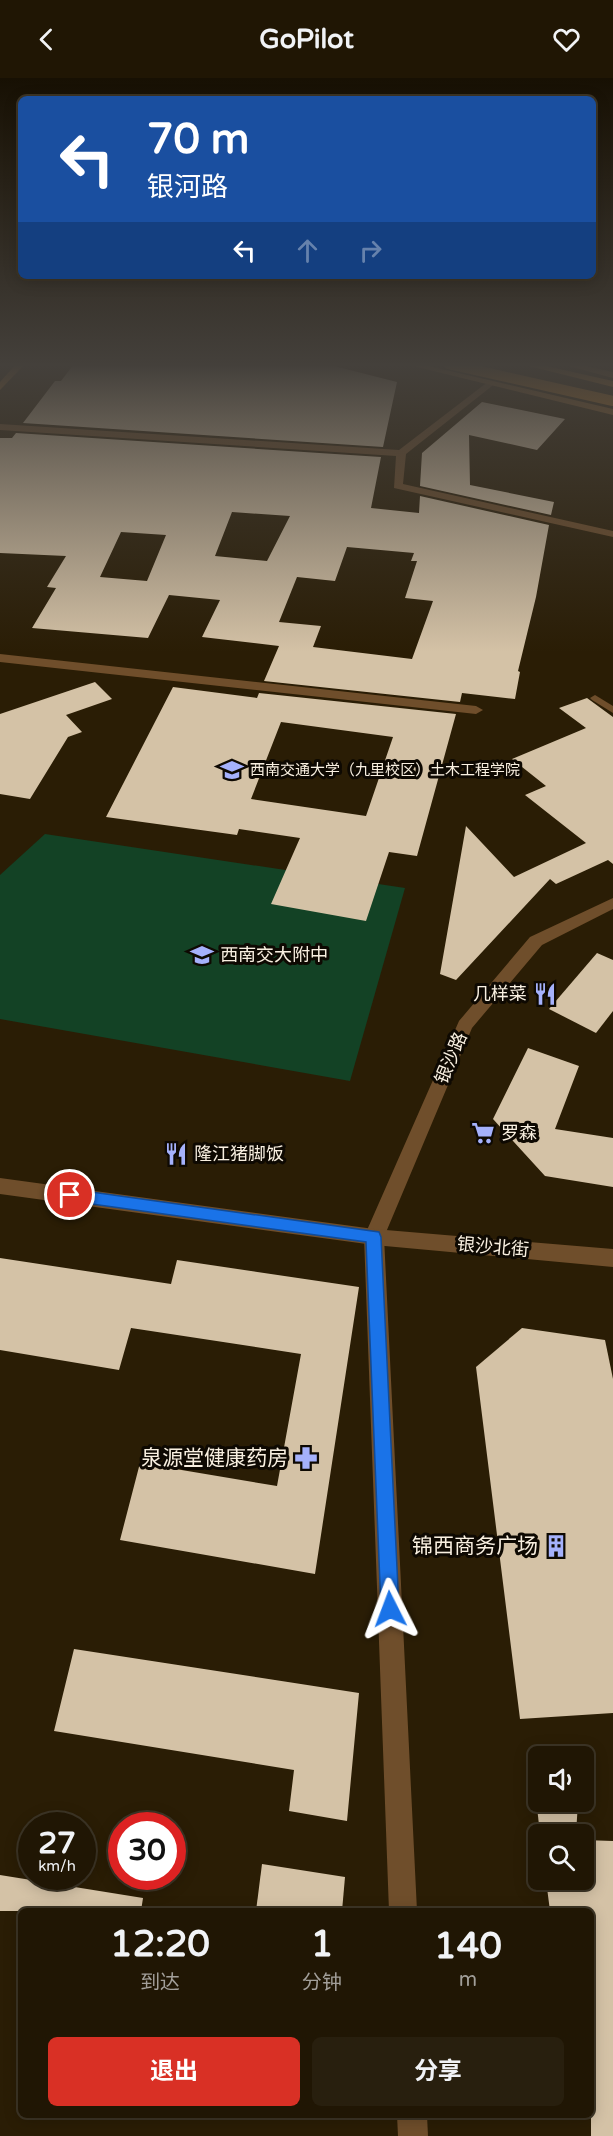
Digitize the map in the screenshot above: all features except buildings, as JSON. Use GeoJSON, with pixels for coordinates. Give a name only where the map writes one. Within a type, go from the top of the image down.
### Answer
{"type":"FeatureCollection","features":[{"type":"Feature","properties":{"kind":"street"},"geometry":{"type":"LineString","coordinates":[[400,460],[398,486],[613,534]]}},
{"type":"Feature","properties":{"kind":"street"},"geometry":{"type":"LineString","coordinates":[[0,658],[476,710]]}},
{"type":"Feature","properties":{"kind":"street","name":"银沙路"},"geometry":{"type":"LineString","coordinates":[[374,1237],[465,1024],[536,941],[613,903]]}},
{"type":"Feature","properties":{"kind":"street","name":"银沙北街"},"geometry":{"type":"LineString","coordinates":[[0,1186],[374,1237],[613,1258]]}},
{"type":"Feature","properties":{"kind":"street"},"geometry":{"type":"LineString","coordinates":[[374,1237],[403,1908]]}},
{"type":"Feature","properties":{"kind":"street"},"geometry":{"type":"LineString","coordinates":[[412,2118],[413,2136]]}},
{"type":"Feature","properties":{"kind":"lane"},"geometry":{"type":"LineString","coordinates":[[595,698],[613,710]]}},
{"type":"Feature","properties":{"kind":"green space","name":"西南交大附中"},"geometry":{"type":"Polygon","coordinates":[[[45,834],[405,888],[350,1081],[0,1019],[0,875],[45,834]]]}},
{"type":"Feature","properties":{"kind":"place","name":"西南交通大学（九里校区）土木工程学院"},"geometry":{"type":"Point","coordinates":[232,770]}},
{"type":"Feature","properties":{"kind":"place","name":"西南交大附中"},"geometry":{"type":"Point","coordinates":[202,955]}},
{"type":"Feature","properties":{"kind":"place","name":"几样菜"},"geometry":{"type":"Point","coordinates":[545,994]}},
{"type":"Feature","properties":{"kind":"place","name":"罗森"},"geometry":{"type":"Point","coordinates":[483,1133]}},
{"type":"Feature","properties":{"kind":"place","name":"隆江猪脚饭"},"geometry":{"type":"Point","coordinates":[176,1154]}},
{"type":"Feature","properties":{"kind":"place","name":"泉源堂健康药房"},"geometry":{"type":"Point","coordinates":[306,1458]}},
{"type":"Feature","properties":{"kind":"place","name":"锦西商务广场"},"geometry":{"type":"Point","coordinates":[556,1546]}},
{"type":"Feature","properties":{"kind":"route"},"geometry":{"type":"LineString","coordinates":[[70,1195],[374,1237],[390,1609]]}}]}
